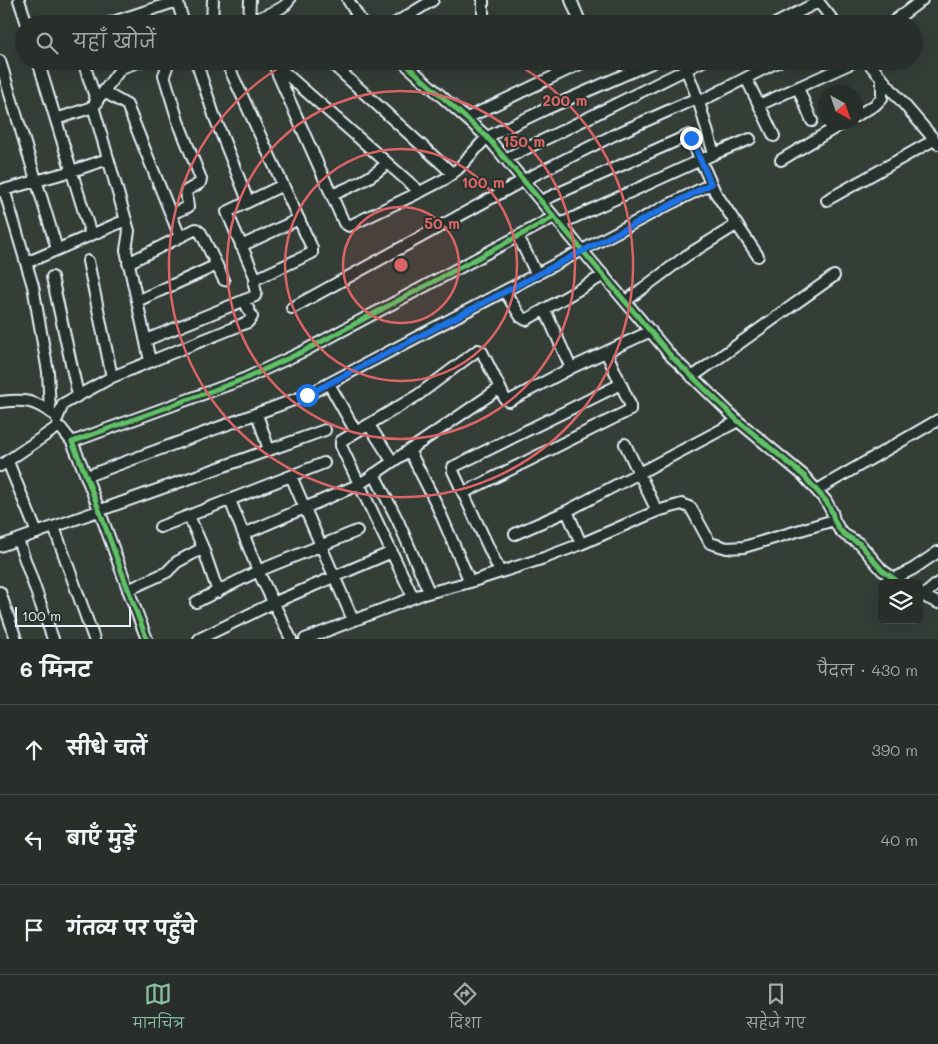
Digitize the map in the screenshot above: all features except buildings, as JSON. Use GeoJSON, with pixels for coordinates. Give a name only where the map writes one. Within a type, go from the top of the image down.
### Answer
{"type":"FeatureCollection","features":[{"type":"Feature","properties":{"kind":"street"},"geometry":{"type":"LineString","coordinates":[[19,0],[24,15]]}},
{"type":"Feature","properties":{"kind":"street"},"geometry":{"type":"LineString","coordinates":[[133,15],[177,0],[181,15]]}},
{"type":"Feature","properties":{"kind":"street"},"geometry":{"type":"LineString","coordinates":[[212,15],[213,0]]}},
{"type":"Feature","properties":{"kind":"street"},"geometry":{"type":"LineString","coordinates":[[247,15],[250,0]]}},
{"type":"Feature","properties":{"kind":"street"},"geometry":{"type":"LineString","coordinates":[[265,15],[282,8],[288,4],[289,0]]}},
{"type":"Feature","properties":{"kind":"street"},"geometry":{"type":"LineString","coordinates":[[348,0],[357,15]]}},
{"type":"Feature","properties":{"kind":"street"},"geometry":{"type":"LineString","coordinates":[[409,15],[433,0]]}},
{"type":"Feature","properties":{"kind":"street"},"geometry":{"type":"LineString","coordinates":[[483,0],[483,15]]}},
{"type":"Feature","properties":{"kind":"street"},"geometry":{"type":"LineString","coordinates":[[571,0],[577,15]]}},
{"type":"Feature","properties":{"kind":"street"},"geometry":{"type":"LineString","coordinates":[[902,15],[922,0]]}},
{"type":"Feature","properties":{"kind":"street"},"geometry":{"type":"LineString","coordinates":[[792,15],[818,1],[829,15]]}},
{"type":"Feature","properties":{"kind":"street"},"geometry":{"type":"LineString","coordinates":[[0,61],[57,249]]}},
{"type":"Feature","properties":{"kind":"street"},"geometry":{"type":"LineString","coordinates":[[41,70],[91,235]]}},
{"type":"Feature","properties":{"kind":"street"},"geometry":{"type":"LineString","coordinates":[[86,70],[130,235],[125,247],[150,361]]}},
{"type":"Feature","properties":{"kind":"street"},"geometry":{"type":"LineString","coordinates":[[56,119],[87,110],[95,104],[117,70]]}},
{"type":"Feature","properties":{"kind":"street"},"geometry":{"type":"LineString","coordinates":[[166,70],[164,75],[178,121],[201,180],[200,183],[186,191],[188,207],[171,214]]}},
{"type":"Feature","properties":{"kind":"street"},"geometry":{"type":"LineString","coordinates":[[199,70],[224,142],[248,201]]}},
{"type":"Feature","properties":{"kind":"street"},"geometry":{"type":"LineString","coordinates":[[230,70],[312,248],[312,253],[256,279]]}},
{"type":"Feature","properties":{"kind":"street"},"geometry":{"type":"LineString","coordinates":[[276,70],[344,223],[349,226],[420,192],[452,173],[487,137],[635,70]]}},
{"type":"Feature","properties":{"kind":"street"},"geometry":{"type":"LineString","coordinates":[[287,70],[420,192]]}},
{"type":"Feature","properties":{"kind":"street"},"geometry":{"type":"LineString","coordinates":[[339,70],[452,173]]}},
{"type":"Feature","properties":{"kind":"street"},"geometry":{"type":"LineString","coordinates":[[412,70],[487,137],[692,378],[725,406],[738,421],[803,475],[826,501],[839,529],[860,544],[882,570],[893,579]]}},
{"type":"Feature","properties":{"kind":"street"},"geometry":{"type":"LineString","coordinates":[[466,118],[567,70]]}},
{"type":"Feature","properties":{"kind":"street"},"geometry":{"type":"LineString","coordinates":[[505,158],[677,70]]}},
{"type":"Feature","properties":{"kind":"street"},"geometry":{"type":"LineString","coordinates":[[687,70],[698,100],[714,154]]}},
{"type":"Feature","properties":{"kind":"street"},"geometry":{"type":"LineString","coordinates":[[292,308],[524,180],[614,135],[698,100],[762,70]]}},
{"type":"Feature","properties":{"kind":"street"},"geometry":{"type":"LineString","coordinates":[[759,105],[837,70]]}},
{"type":"Feature","properties":{"kind":"street"},"geometry":{"type":"LineString","coordinates":[[827,200],[936,142],[874,70]]}},
{"type":"Feature","properties":{"kind":"street"},"geometry":{"type":"LineString","coordinates":[[746,78],[774,136]]}},
{"type":"Feature","properties":{"kind":"street"},"geometry":{"type":"LineString","coordinates":[[863,112],[875,105],[882,98],[882,80]]}},
{"type":"Feature","properties":{"kind":"street"},"geometry":{"type":"LineString","coordinates":[[798,88],[812,121]]}},
{"type":"Feature","properties":{"kind":"street"},"geometry":{"type":"LineString","coordinates":[[104,92],[127,105],[180,237]]}},
{"type":"Feature","properties":{"kind":"street"},"geometry":{"type":"LineString","coordinates":[[780,160],[831,130]]}},
{"type":"Feature","properties":{"kind":"street"},"geometry":{"type":"LineString","coordinates":[[542,201],[686,135],[690,136],[719,200],[758,256]]}},
{"type":"Feature","properties":{"kind":"street"},"geometry":{"type":"LineString","coordinates":[[72,442],[236,382],[304,351],[518,236],[599,205],[750,138]]}},
{"type":"Feature","properties":{"kind":"street"},"geometry":{"type":"LineString","coordinates":[[50,411],[48,372],[33,286],[2,190],[108,159]]}},
{"type":"Feature","properties":{"kind":"street"},"geometry":{"type":"LineString","coordinates":[[332,195],[365,181],[387,163]]}},
{"type":"Feature","properties":{"kind":"street"},"geometry":{"type":"LineString","coordinates":[[87,476],[307,395],[711,184]]}},
{"type":"Feature","properties":{"kind":"street"},"geometry":{"type":"LineString","coordinates":[[146,340],[256,295],[254,284],[256,279],[227,212],[283,185]]}},
{"type":"Feature","properties":{"kind":"street"},"geometry":{"type":"LineString","coordinates":[[241,246],[299,219]]}},
{"type":"Feature","properties":{"kind":"street"},"geometry":{"type":"LineString","coordinates":[[26,263],[126,220]]}},
{"type":"Feature","properties":{"kind":"street"},"geometry":{"type":"LineString","coordinates":[[626,301],[686,256],[736,225]]}},
{"type":"Feature","properties":{"kind":"street"},"geometry":{"type":"LineString","coordinates":[[128,263],[193,230],[199,230],[224,280]]}},
{"type":"Feature","properties":{"kind":"street"},"geometry":{"type":"LineString","coordinates":[[518,236],[537,275]]}},
{"type":"Feature","properties":{"kind":"street"},"geometry":{"type":"LineString","coordinates":[[88,261],[112,377]]}},
{"type":"Feature","properties":{"kind":"street"},"geometry":{"type":"LineString","coordinates":[[137,301],[217,265]]}},
{"type":"Feature","properties":{"kind":"street"},"geometry":{"type":"LineString","coordinates":[[504,292],[523,319],[528,319],[604,275]]}},
{"type":"Feature","properties":{"kind":"street"},"geometry":{"type":"LineString","coordinates":[[692,378],[834,276]]}},
{"type":"Feature","properties":{"kind":"street"},"geometry":{"type":"LineString","coordinates":[[52,277],[78,395]]}},
{"type":"Feature","properties":{"kind":"street"},"geometry":{"type":"LineString","coordinates":[[37,533],[4,464],[56,428],[59,424],[63,404],[78,395],[112,377],[248,322],[252,318],[244,300]]}},
{"type":"Feature","properties":{"kind":"street"},"geometry":{"type":"LineString","coordinates":[[545,310],[571,368]]}},
{"type":"Feature","properties":{"kind":"street"},"geometry":{"type":"LineString","coordinates":[[413,597],[341,441],[418,395],[478,350],[482,352],[505,399],[509,401],[571,368],[651,331]]}},
{"type":"Feature","properties":{"kind":"street"},"geometry":{"type":"LineString","coordinates":[[463,492],[628,412],[631,407],[606,352]]}},
{"type":"Feature","properties":{"kind":"street"},"geometry":{"type":"LineString","coordinates":[[329,384],[356,432]]}},
{"type":"Feature","properties":{"kind":"street"},"geometry":{"type":"LineString","coordinates":[[500,572],[453,471],[455,465],[621,384]]}},
{"type":"Feature","properties":{"kind":"street"},"geometry":{"type":"LineString","coordinates":[[244,534],[360,484],[500,388]]}},
{"type":"Feature","properties":{"kind":"street"},"geometry":{"type":"LineString","coordinates":[[0,402],[28,400],[50,411],[72,442],[87,476],[147,639]]}},
{"type":"Feature","properties":{"kind":"street"},"geometry":{"type":"LineString","coordinates":[[257,414],[270,450]]}},
{"type":"Feature","properties":{"kind":"street"},"geometry":{"type":"LineString","coordinates":[[817,490],[938,420]]}},
{"type":"Feature","properties":{"kind":"street"},"geometry":{"type":"LineString","coordinates":[[514,534],[567,511],[738,421]]}},
{"type":"Feature","properties":{"kind":"street"},"geometry":{"type":"LineString","coordinates":[[369,425],[392,461]]}},
{"type":"Feature","properties":{"kind":"street"},"geometry":{"type":"LineString","coordinates":[[0,546],[325,430]]}},
{"type":"Feature","properties":{"kind":"street"},"geometry":{"type":"LineString","coordinates":[[625,444],[657,511]]}},
{"type":"Feature","properties":{"kind":"street"},"geometry":{"type":"LineString","coordinates":[[409,450],[435,501],[470,582]]}},
{"type":"Feature","properties":{"kind":"street"},"geometry":{"type":"LineString","coordinates":[[160,527],[324,462]]}},
{"type":"Feature","properties":{"kind":"street"},"geometry":{"type":"LineString","coordinates":[[374,474],[398,521],[429,592]]}},
{"type":"Feature","properties":{"kind":"street"},"geometry":{"type":"LineString","coordinates":[[291,476],[353,620]]}},
{"type":"Feature","properties":{"kind":"street"},"geometry":{"type":"LineString","coordinates":[[230,500],[258,571],[291,639]]}},
{"type":"Feature","properties":{"kind":"street"},"geometry":{"type":"LineString","coordinates":[[305,639],[413,597],[470,582],[581,544],[675,505],[688,505],[694,512],[710,543],[727,548],[744,547],[834,520]]}},
{"type":"Feature","properties":{"kind":"street"},"geometry":{"type":"LineString","coordinates":[[567,511],[581,544]]}},
{"type":"Feature","properties":{"kind":"street"},"geometry":{"type":"LineString","coordinates":[[189,516],[203,548],[218,592]]}},
{"type":"Feature","properties":{"kind":"street"},"geometry":{"type":"LineString","coordinates":[[54,527],[94,639]]}},
{"type":"Feature","properties":{"kind":"street"},"geometry":{"type":"LineString","coordinates":[[196,602],[258,571],[357,531]]}},
{"type":"Feature","properties":{"kind":"street"},"geometry":{"type":"LineString","coordinates":[[18,540],[53,639]]}},
{"type":"Feature","properties":{"kind":"street"},"geometry":{"type":"LineString","coordinates":[[128,590],[167,572],[177,562],[203,548]]}},
{"type":"Feature","properties":{"kind":"street"},"geometry":{"type":"LineString","coordinates":[[199,639],[334,576],[392,552]]}},
{"type":"Feature","properties":{"kind":"street"},"geometry":{"type":"LineString","coordinates":[[899,579],[938,552]]}},
{"type":"Feature","properties":{"kind":"street"},"geometry":{"type":"LineString","coordinates":[[923,594],[938,583]]}},
{"type":"Feature","properties":{"kind":"street"},"geometry":{"type":"LineString","coordinates":[[0,592],[16,639]]}},
{"type":"Feature","properties":{"kind":"street"},"geometry":{"type":"LineString","coordinates":[[923,596],[938,603]]}},
{"type":"Feature","properties":{"kind":"cycle path"},"geometry":{"type":"LineString","coordinates":[[412,70],[487,137],[671,356],[738,421],[803,475],[826,501],[839,529],[860,544],[882,570],[894,579]]}},
{"type":"Feature","properties":{"kind":"cycle path"},"geometry":{"type":"LineString","coordinates":[[147,639],[72,442],[244,379],[304,351],[554,217]]}},
{"type":"Feature","properties":{"kind":"route"},"geometry":{"type":"LineString","coordinates":[[307,395],[711,184],[691,138]]}}]}
